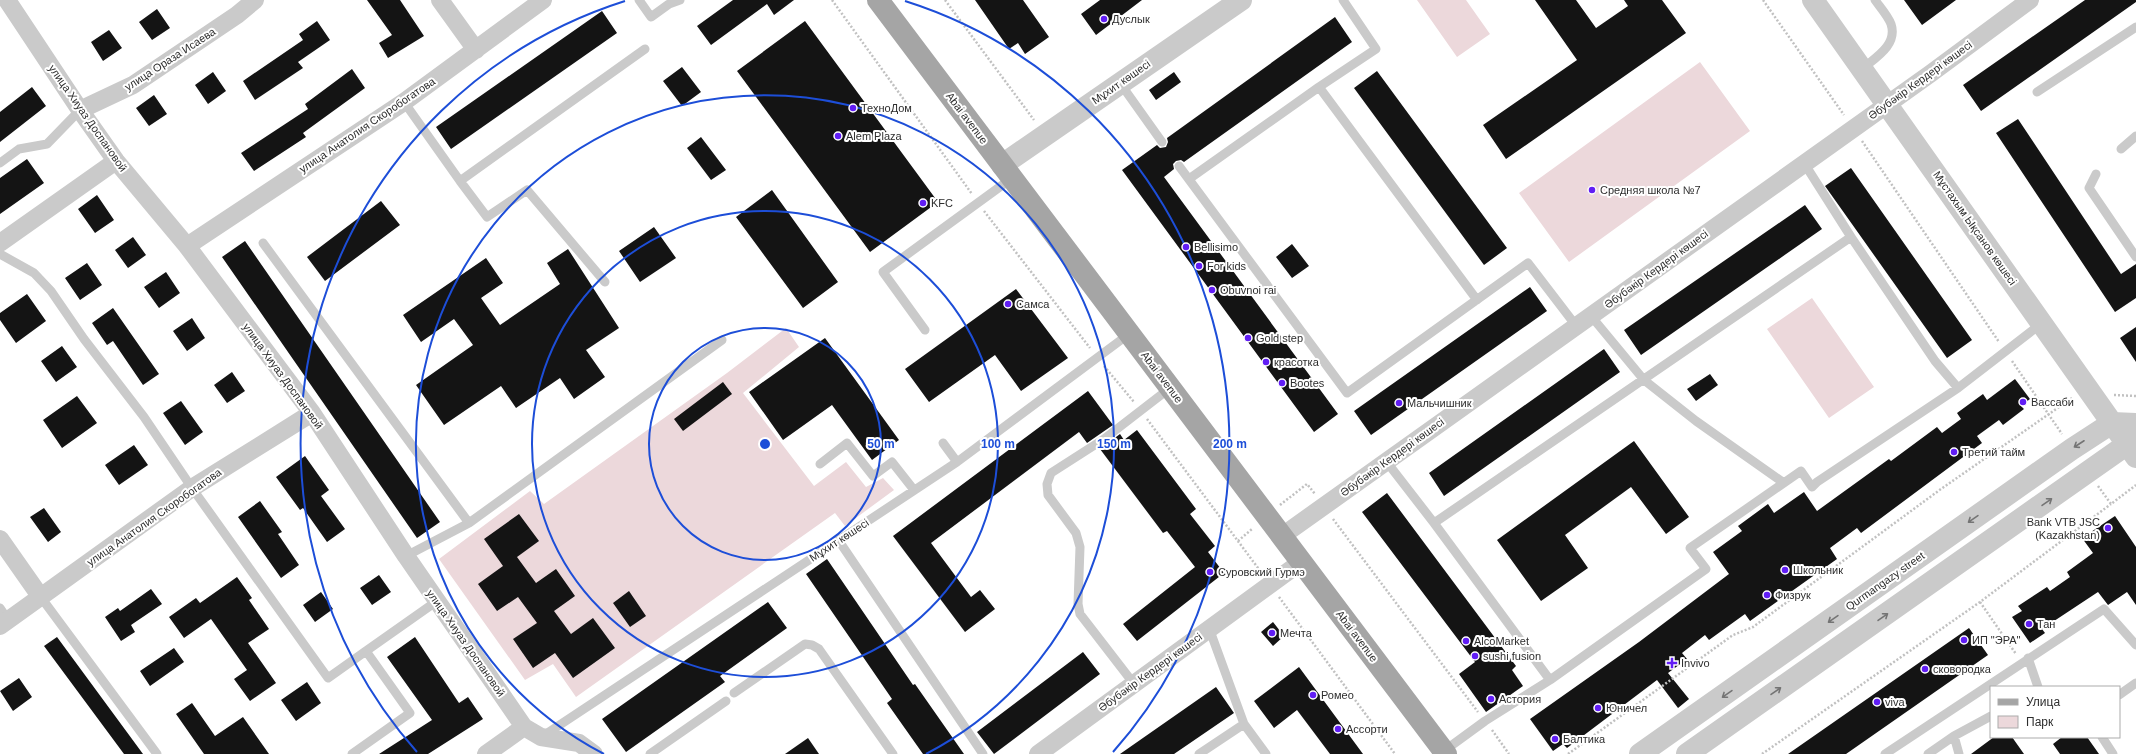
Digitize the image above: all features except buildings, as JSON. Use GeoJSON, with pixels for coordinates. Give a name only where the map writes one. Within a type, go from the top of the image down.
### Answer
{"type":"FeatureCollection","features":[{"type":"Feature","properties":{"kind":"main road","name":"Abai avenue"},"geometry":{"type":"LineString","coordinates":[[878,0],[1445,753]]}},
{"type":"Feature","properties":{"kind":"street","name":"улица Хиуаз Доспановой"},"geometry":{"type":"LineString","coordinates":[[7,0],[80,110],[116,161],[187,246],[312,413],[436,601],[524,727],[542,737],[563,739],[585,746],[594,754]]}},
{"type":"Feature","properties":{"kind":"street","name":"улица Ораза Исаева"},"geometry":{"type":"LineString","coordinates":[[80,110],[134,85],[237,15],[255,0]]}},
{"type":"Feature","properties":{"kind":"street"},"geometry":{"type":"LineString","coordinates":[[440,0],[476,50]]}},
{"type":"Feature","properties":{"kind":"street","name":"улица Анатолия Скоробогатова"},"geometry":{"type":"LineString","coordinates":[[187,246],[404,102],[544,0]]}},
{"type":"Feature","properties":{"kind":"street","name":"Мұхит көшесі"},"geometry":{"type":"LineString","coordinates":[[1007,171],[1120,83],[1241,0]]}},
{"type":"Feature","properties":{"kind":"street","name":"Мұстахым Ықсанов көшесі"},"geometry":{"type":"LineString","coordinates":[[1813,0],[2112,423],[2133,447]]}},
{"type":"Feature","properties":{"kind":"street","name":"Әбубәкір Кердері көшесі"},"geometry":{"type":"LineString","coordinates":[[1282,536],[2030,0]]}},
{"type":"Feature","properties":{"kind":"street"},"geometry":{"type":"LineString","coordinates":[[0,243],[116,161]]}},
{"type":"Feature","properties":{"kind":"street","name":"улица Анатолия Скоробогатова"},"geometry":{"type":"LineString","coordinates":[[3,618],[40,596],[192,488],[312,413]]}},
{"type":"Feature","properties":{"kind":"street"},"geometry":{"type":"LineString","coordinates":[[2112,423],[2136,424]]}},
{"type":"Feature","properties":{"kind":"street","name":"Qurmangazy street"},"geometry":{"type":"LineString","coordinates":[[1640,754],[2072,449],[2112,423]]}},
{"type":"Feature","properties":{"kind":"street"},"geometry":{"type":"LineString","coordinates":[[1698,749],[2089,472],[2133,447]]}},
{"type":"Feature","properties":{"kind":"street"},"geometry":{"type":"LineString","coordinates":[[0,539],[40,596]]}},
{"type":"Feature","properties":{"kind":"street","name":"Әбубәкір Кердері көшесі"},"geometry":{"type":"LineString","coordinates":[[1038,754],[1301,562]]}},
{"type":"Feature","properties":{"kind":"street"},"geometry":{"type":"LineString","coordinates":[[486,754],[524,727]]}},
{"type":"Feature","properties":{"kind":"lane"},"geometry":{"type":"LineString","coordinates":[[639,0],[651,17],[669,4],[680,0]]}},
{"type":"Feature","properties":{"kind":"lane"},"geometry":{"type":"LineString","coordinates":[[1189,179],[1319,87],[1376,49],[1343,0]]}},
{"type":"Feature","properties":{"kind":"lane"},"geometry":{"type":"LineString","coordinates":[[1862,69],[1883,52],[1891,41],[1891,24],[1875,0]]}},
{"type":"Feature","properties":{"kind":"lane"},"geometry":{"type":"LineString","coordinates":[[2037,92],[2136,26]]}},
{"type":"Feature","properties":{"kind":"lane"},"geometry":{"type":"LineString","coordinates":[[460,181],[645,49]]}},
{"type":"Feature","properties":{"kind":"lane"},"geometry":{"type":"LineString","coordinates":[[1120,83],[1162,142]]}},
{"type":"Feature","properties":{"kind":"lane"},"geometry":{"type":"LineString","coordinates":[[1319,87],[1477,300]]}},
{"type":"Feature","properties":{"kind":"lane"},"geometry":{"type":"LineString","coordinates":[[404,102],[460,181],[488,217],[527,190],[605,282]]}},
{"type":"Feature","properties":{"kind":"lane"},"geometry":{"type":"LineString","coordinates":[[0,162],[19,149],[47,144],[80,110]]}},
{"type":"Feature","properties":{"kind":"lane"},"geometry":{"type":"LineString","coordinates":[[2121,149],[2136,136]]}},
{"type":"Feature","properties":{"kind":"lane"},"geometry":{"type":"LineString","coordinates":[[1804,163],[1851,237],[1935,360],[1958,388]]}},
{"type":"Feature","properties":{"kind":"lane"},"geometry":{"type":"LineString","coordinates":[[1179,166],[1347,393],[1528,263],[1577,326]]}},
{"type":"Feature","properties":{"kind":"lane"},"geometry":{"type":"LineString","coordinates":[[925,330],[883,272],[978,202],[1007,171]]}},
{"type":"Feature","properties":{"kind":"lane"},"geometry":{"type":"LineString","coordinates":[[2096,174],[2089,188],[2136,257]]}},
{"type":"Feature","properties":{"kind":"lane"},"geometry":{"type":"LineString","coordinates":[[1434,522],[1644,380],[1851,237]]}},
{"type":"Feature","properties":{"kind":"lane"},"geometry":{"type":"LineString","coordinates":[[263,243],[469,523]]}},
{"type":"Feature","properties":{"kind":"lane"},"geometry":{"type":"LineString","coordinates":[[0,254],[34,273],[51,291],[84,339],[144,417],[192,488],[328,678],[436,601]]}},
{"type":"Feature","properties":{"kind":"lane"},"geometry":{"type":"LineString","coordinates":[[1591,316],[1644,380],[1696,421],[1784,482]]}},
{"type":"Feature","properties":{"kind":"lane"},"geometry":{"type":"LineString","coordinates":[[1445,753],[1485,721],[1550,680],[1706,569],[1690,548],[1801,471],[1812,487],[1817,482],[1958,388],[2042,323]]}},
{"type":"Feature","properties":{"kind":"lane","name":"Мұхит көшесі"},"geometry":{"type":"LineString","coordinates":[[542,737],[957,462],[1130,334]]}},
{"type":"Feature","properties":{"kind":"lane"},"geometry":{"type":"LineString","coordinates":[[406,556],[469,523],[722,340]]}},
{"type":"Feature","properties":{"kind":"lane"},"geometry":{"type":"LineString","coordinates":[[1134,684],[1080,614],[1078,604],[1080,547],[1076,533],[1048,495],[1047,484],[1051,473],[1104,439],[1170,388]]}},
{"type":"Feature","properties":{"kind":"lane"},"geometry":{"type":"LineString","coordinates":[[820,464],[847,443],[873,476],[892,462],[914,490]]}},
{"type":"Feature","properties":{"kind":"lane"},"geometry":{"type":"LineString","coordinates":[[943,443],[957,462]]}},
{"type":"Feature","properties":{"kind":"lane"},"geometry":{"type":"LineString","coordinates":[[1386,461],[1434,522],[1550,680]]}},
{"type":"Feature","properties":{"kind":"lane"},"geometry":{"type":"LineString","coordinates":[[839,541],[983,754]]}},
{"type":"Feature","properties":{"kind":"lane"},"geometry":{"type":"LineString","coordinates":[[40,596],[157,754]]}},
{"type":"Feature","properties":{"kind":"lane"},"geometry":{"type":"LineString","coordinates":[[1885,754],[2024,660],[2104,609],[2136,645]]}},
{"type":"Feature","properties":{"kind":"lane"},"geometry":{"type":"LineString","coordinates":[[1209,628],[1244,724],[1266,754]]}},
{"type":"Feature","properties":{"kind":"lane"},"geometry":{"type":"LineString","coordinates":[[734,693],[805,644],[812,644],[819,649],[892,754]]}},
{"type":"Feature","properties":{"kind":"lane"},"geometry":{"type":"LineString","coordinates":[[352,754],[410,713],[366,651]]}},
{"type":"Feature","properties":{"kind":"lane"},"geometry":{"type":"LineString","coordinates":[[2024,660],[2037,686]]}},
{"type":"Feature","properties":{"kind":"lane"},"geometry":{"type":"LineString","coordinates":[[2120,694],[2136,683]]}},
{"type":"Feature","properties":{"kind":"lane"},"geometry":{"type":"LineString","coordinates":[[650,754],[726,701]]}},
{"type":"Feature","properties":{"kind":"lane"},"geometry":{"type":"LineString","coordinates":[[1928,754],[1954,736],[1990,717]]}},
{"type":"Feature","properties":{"kind":"lane"},"geometry":{"type":"LineString","coordinates":[[1200,754],[1244,724]]}},
{"type":"Feature","properties":{"kind":"lane"},"geometry":{"type":"LineString","coordinates":[[1954,736],[1959,754]]}},
{"type":"Feature","properties":{"kind":"lane"},"geometry":{"type":"LineString","coordinates":[[2103,738],[2113,754]]}},
{"type":"Feature","properties":{"kind":"path"},"geometry":{"type":"LineString","coordinates":[[832,0],[978,202],[1097,357],[1141,410],[1395,754]]}},
{"type":"Feature","properties":{"kind":"path"},"geometry":{"type":"LineString","coordinates":[[945,0],[1035,122]]}},
{"type":"Feature","properties":{"kind":"path"},"geometry":{"type":"LineString","coordinates":[[1763,0],[1853,128],[2072,449]]}},
{"type":"Feature","properties":{"kind":"path"},"geometry":{"type":"LineString","coordinates":[[1568,754],[1733,636],[1753,627],[1941,489],[2075,396],[2136,396]]}},
{"type":"Feature","properties":{"kind":"path"},"geometry":{"type":"LineString","coordinates":[[2089,472],[2111,504]]}},
{"type":"Feature","properties":{"kind":"path"},"geometry":{"type":"LineString","coordinates":[[1278,506],[1307,484],[1316,495]]}},
{"type":"Feature","properties":{"kind":"path"},"geometry":{"type":"LineString","coordinates":[[1762,754],[1980,602],[2136,485]]}},
{"type":"Feature","properties":{"kind":"path"},"geometry":{"type":"LineString","coordinates":[[1331,517],[1509,754]]}},
{"type":"Feature","properties":{"kind":"path"},"geometry":{"type":"LineString","coordinates":[[1238,541],[1252,529]]}},
{"type":"Feature","properties":{"kind":"path"},"geometry":{"type":"LineString","coordinates":[[1980,602],[2024,660]]}},
{"type":"Feature","properties":{"kind":"green space"},"geometry":{"type":"Polygon","coordinates":[[[1417,0],[1466,0],[1490,34],[1457,57],[1417,0]]]}},
{"type":"Feature","properties":{"kind":"green space"},"geometry":{"type":"Polygon","coordinates":[[[1700,62],[1750,131],[1569,262],[1519,193],[1700,62]]]}},
{"type":"Feature","properties":{"kind":"green space"},"geometry":{"type":"Polygon","coordinates":[[[1812,298],[1874,387],[1829,418],[1767,329],[1812,298]]]}},
{"type":"Feature","properties":{"kind":"green space"},"geometry":{"type":"Polygon","coordinates":[[[786,328],[799,347],[743,393],[814,486],[846,462],[866,487],[883,478],[894,490],[845,526],[835,513],[576,697],[553,664],[525,680],[439,559],[530,491],[544,504],[727,373],[786,328]]]}},
{"type":"Feature","properties":{"kind":"place","name":"Дуслык"},"geometry":{"type":"Point","coordinates":[1104,19]}},
{"type":"Feature","properties":{"kind":"place","name":"ТехноДом"},"geometry":{"type":"Point","coordinates":[853,108]}},
{"type":"Feature","properties":{"kind":"place","name":"Alem Plaza"},"geometry":{"type":"Point","coordinates":[838,136]}},
{"type":"Feature","properties":{"kind":"place","name":"Средняя школа №7"},"geometry":{"type":"Point","coordinates":[1592,190]}},
{"type":"Feature","properties":{"kind":"place","name":"KFC"},"geometry":{"type":"Point","coordinates":[923,203]}},
{"type":"Feature","properties":{"kind":"place","name":"Bellisimo"},"geometry":{"type":"Point","coordinates":[1186,247]}},
{"type":"Feature","properties":{"kind":"place","name":"For kids"},"geometry":{"type":"Point","coordinates":[1199,266]}},
{"type":"Feature","properties":{"kind":"place","name":"Obuvnoi rai"},"geometry":{"type":"Point","coordinates":[1212,290]}},
{"type":"Feature","properties":{"kind":"place","name":"Самса"},"geometry":{"type":"Point","coordinates":[1008,304]}},
{"type":"Feature","properties":{"kind":"place","name":"Gold step"},"geometry":{"type":"Point","coordinates":[1248,338]}},
{"type":"Feature","properties":{"kind":"place","name":"красотка"},"geometry":{"type":"Point","coordinates":[1266,362]}},
{"type":"Feature","properties":{"kind":"place","name":"Bootes"},"geometry":{"type":"Point","coordinates":[1282,383]}},
{"type":"Feature","properties":{"kind":"place","name":"Вассаби"},"geometry":{"type":"Point","coordinates":[2023,402]}},
{"type":"Feature","properties":{"kind":"place","name":"Мальчишник"},"geometry":{"type":"Point","coordinates":[1399,403]}},
{"type":"Feature","properties":{"kind":"place","name":"Третий тайм"},"geometry":{"type":"Point","coordinates":[1954,452]}},
{"type":"Feature","properties":{"kind":"place","name":"Bank VTB JSC (Kazakhstan)"},"geometry":{"type":"Point","coordinates":[2108,528]}},
{"type":"Feature","properties":{"kind":"place","name":"Школьник"},"geometry":{"type":"Point","coordinates":[1785,570]}},
{"type":"Feature","properties":{"kind":"place","name":"Суровский Гурмэ"},"geometry":{"type":"Point","coordinates":[1210,572]}},
{"type":"Feature","properties":{"kind":"place","name":"Физрук"},"geometry":{"type":"Point","coordinates":[1767,595]}},
{"type":"Feature","properties":{"kind":"place","name":"Тан"},"geometry":{"type":"Point","coordinates":[2029,624]}},
{"type":"Feature","properties":{"kind":"place","name":"Мечта"},"geometry":{"type":"Point","coordinates":[1272,633]}},
{"type":"Feature","properties":{"kind":"place","name":"ИП \"ЭРА\""},"geometry":{"type":"Point","coordinates":[1964,640]}},
{"type":"Feature","properties":{"kind":"place","name":"AlcoMarket"},"geometry":{"type":"Point","coordinates":[1466,641]}},
{"type":"Feature","properties":{"kind":"place","name":"sushi fusion"},"geometry":{"type":"Point","coordinates":[1475,656]}},
{"type":"Feature","properties":{"kind":"place","name":"Invivo"},"geometry":{"type":"Point","coordinates":[1672,663]}},
{"type":"Feature","properties":{"kind":"place","name":"сковородка"},"geometry":{"type":"Point","coordinates":[1925,669]}},
{"type":"Feature","properties":{"kind":"place","name":"Ромео"},"geometry":{"type":"Point","coordinates":[1313,695]}},
{"type":"Feature","properties":{"kind":"place","name":"Астория"},"geometry":{"type":"Point","coordinates":[1491,699]}},
{"type":"Feature","properties":{"kind":"place","name":"viva"},"geometry":{"type":"Point","coordinates":[1877,702]}},
{"type":"Feature","properties":{"kind":"place","name":"Юничел"},"geometry":{"type":"Point","coordinates":[1598,708]}},
{"type":"Feature","properties":{"kind":"place","name":"Ассорти"},"geometry":{"type":"Point","coordinates":[1338,729]}},
{"type":"Feature","properties":{"kind":"place","name":"Балтика"},"geometry":{"type":"Point","coordinates":[1555,739]}}]}
